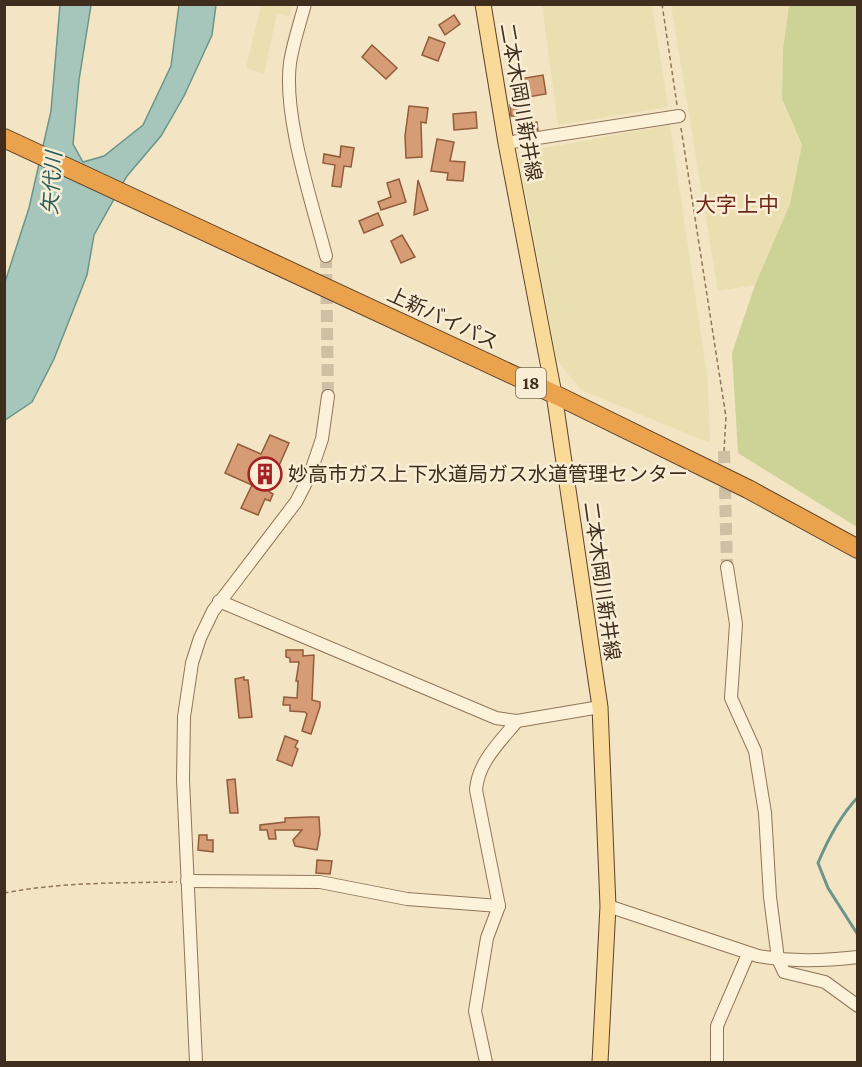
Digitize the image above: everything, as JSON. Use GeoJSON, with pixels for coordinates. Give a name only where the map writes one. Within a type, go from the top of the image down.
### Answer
{"type":"FeatureCollection","features":[{"type":"Feature","properties":{"kind":"highway","name":"上新バイパス"},"geometry":{"type":"LineString","coordinates":[[4,138],[554,394],[748,489],[858,549]]}},
{"type":"Feature","properties":{"kind":"main road","name":"二本木岡川新井線"},"geometry":{"type":"LineString","coordinates":[[483,4],[506,143],[554,394],[600,707],[608,906],[600,1062]]}},
{"type":"Feature","properties":{"kind":"street"},"geometry":{"type":"LineString","coordinates":[[305,4],[290,62],[289,90],[295,130],[326,256]]}},
{"type":"Feature","properties":{"kind":"street"},"geometry":{"type":"LineString","coordinates":[[506,143],[679,116]]}},
{"type":"Feature","properties":{"kind":"street"},"geometry":{"type":"LineString","coordinates":[[196,1062],[183,780],[184,717],[192,663],[200,638],[219,601],[296,502],[309,477],[322,439],[328,396]]}},
{"type":"Feature","properties":{"kind":"street"},"geometry":{"type":"LineString","coordinates":[[727,567],[736,624],[732,698],[755,751],[765,813],[770,897],[778,959],[784,972],[825,982],[858,1006]]}},
{"type":"Feature","properties":{"kind":"street"},"geometry":{"type":"LineString","coordinates":[[219,601],[496,718],[518,721],[600,707]]}},
{"type":"Feature","properties":{"kind":"street"},"geometry":{"type":"LineString","coordinates":[[486,1062],[475,1011],[487,938],[499,906],[476,790],[477,779],[484,761],[518,721]]}},
{"type":"Feature","properties":{"kind":"street"},"geometry":{"type":"LineString","coordinates":[[187,882],[320,882],[406,899],[499,906]]}},
{"type":"Feature","properties":{"kind":"street"},"geometry":{"type":"LineString","coordinates":[[608,906],[748,954],[778,959],[823,961],[858,957]]}},
{"type":"Feature","properties":{"kind":"street"},"geometry":{"type":"LineString","coordinates":[[717,1062],[717,1026],[748,954]]}},
{"type":"Feature","properties":{"kind":"path"},"geometry":{"type":"LineString","coordinates":[[662,4],[726,417],[724,450]]}},
{"type":"Feature","properties":{"kind":"path"},"geometry":{"type":"LineString","coordinates":[[856,4],[858,13]]}},
{"type":"Feature","properties":{"kind":"path"},"geometry":{"type":"LineString","coordinates":[[4,893],[80,883],[187,882]]}},
{"type":"Feature","properties":{"kind":"shaded area"},"geometry":{"type":"Polygon","coordinates":[[[789,4],[783,52],[782,101],[802,146],[790,204],[755,285],[718,291],[671,5],[789,4]]]}},
{"type":"Feature","properties":{"kind":"shaded area"},"geometry":{"type":"Polygon","coordinates":[[[261,5],[292,5],[289,16],[277,13],[264,74],[246,68],[261,5]]]}},
{"type":"Feature","properties":{"kind":"shaded area"},"geometry":{"type":"Polygon","coordinates":[[[542,5],[652,5],[668,107],[558,125],[542,5]]]}},
{"type":"Feature","properties":{"kind":"shaded area"},"geometry":{"type":"Polygon","coordinates":[[[670,125],[708,382],[710,443],[581,390],[557,360],[518,153],[670,125]]]}},
{"type":"Feature","properties":{"kind":"green space"},"geometry":{"type":"Polygon","coordinates":[[[789,5],[857,5],[857,527],[738,453],[732,353],[755,285],[790,204],[802,145],[782,99],[783,50],[789,5]]]}},
{"type":"Feature","properties":{"kind":"water","name":"矢代川"},"geometry":{"type":"Polygon","coordinates":[[[60,5],[91,5],[79,80],[73,144],[83,162],[104,156],[143,125],[171,66],[179,5],[216,5],[212,35],[184,96],[161,136],[127,176],[94,235],[87,275],[54,359],[32,402],[5,420],[5,282],[29,208],[51,111],[60,5]]]}},
{"type":"Feature","properties":{"kind":"building"},"geometry":{"type":"Polygon","coordinates":[[[454,15],[460,24],[445,35],[439,25],[454,15]]]}},
{"type":"Feature","properties":{"kind":"building"},"geometry":{"type":"Polygon","coordinates":[[[429,37],[445,43],[438,61],[422,55],[429,37]]]}},
{"type":"Feature","properties":{"kind":"building"},"geometry":{"type":"Polygon","coordinates":[[[372,45],[397,68],[386,79],[362,57],[372,45]]]}},
{"type":"Feature","properties":{"kind":"building"},"geometry":{"type":"Polygon","coordinates":[[[543,75],[546,94],[522,98],[519,79],[543,75]]]}},
{"type":"Feature","properties":{"kind":"building"},"geometry":{"type":"Polygon","coordinates":[[[526,103],[529,123],[537,122],[538,130],[518,133],[516,116],[511,116],[510,105],[526,103]]]}},
{"type":"Feature","properties":{"kind":"building"},"geometry":{"type":"Polygon","coordinates":[[[409,106],[428,108],[426,123],[421,122],[422,157],[406,158],[405,136],[409,106]]]}},
{"type":"Feature","properties":{"kind":"building"},"geometry":{"type":"Polygon","coordinates":[[[476,112],[477,128],[454,130],[453,114],[476,112]]]}},
{"type":"Feature","properties":{"kind":"building"},"geometry":{"type":"Polygon","coordinates":[[[437,139],[454,142],[450,161],[465,162],[463,181],[447,180],[448,173],[431,171],[437,139]]]}},
{"type":"Feature","properties":{"kind":"building"},"geometry":{"type":"Polygon","coordinates":[[[341,146],[354,148],[351,167],[344,166],[341,187],[332,186],[335,165],[323,163],[324,154],[340,157],[341,146]]]}},
{"type":"Feature","properties":{"kind":"building"},"geometry":{"type":"Polygon","coordinates":[[[399,179],[406,202],[381,210],[378,202],[391,197],[387,183],[399,179]]]}},
{"type":"Feature","properties":{"kind":"building"},"geometry":{"type":"Polygon","coordinates":[[[418,180],[428,210],[414,215],[418,180]]]}},
{"type":"Feature","properties":{"kind":"building"},"geometry":{"type":"Polygon","coordinates":[[[378,213],[383,225],[364,233],[359,221],[378,213]]]}},
{"type":"Feature","properties":{"kind":"building"},"geometry":{"type":"Polygon","coordinates":[[[402,235],[415,257],[401,263],[391,241],[402,235]]]}},
{"type":"Feature","properties":{"kind":"building"},"geometry":{"type":"Polygon","coordinates":[[[270,435],[289,443],[268,491],[273,494],[270,501],[265,499],[258,515],[241,508],[252,485],[225,473],[238,444],[261,454],[270,435]]]}},
{"type":"Feature","properties":{"kind":"building"},"geometry":{"type":"Polygon","coordinates":[[[286,650],[303,650],[303,656],[314,655],[312,700],[320,702],[320,707],[311,734],[302,731],[307,714],[290,711],[290,705],[283,705],[284,697],[297,698],[298,681],[296,681],[299,662],[290,662],[290,658],[286,657],[286,650]]]}},
{"type":"Feature","properties":{"kind":"building"},"geometry":{"type":"Polygon","coordinates":[[[244,677],[244,680],[248,680],[252,717],[239,718],[235,679],[244,677]]]}},
{"type":"Feature","properties":{"kind":"building"},"geometry":{"type":"Polygon","coordinates":[[[285,736],[298,741],[295,747],[298,749],[292,766],[277,760],[285,736]]]}},
{"type":"Feature","properties":{"kind":"building"},"geometry":{"type":"Polygon","coordinates":[[[235,779],[238,813],[230,813],[227,780],[235,779]]]}},
{"type":"Feature","properties":{"kind":"building"},"geometry":{"type":"Polygon","coordinates":[[[319,817],[320,834],[317,850],[295,846],[293,840],[302,830],[275,830],[276,839],[269,839],[267,830],[260,830],[260,825],[285,822],[285,818],[319,817]]]}},
{"type":"Feature","properties":{"kind":"building"},"geometry":{"type":"Polygon","coordinates":[[[199,835],[207,835],[207,840],[213,840],[213,852],[198,850],[199,835]]]}},
{"type":"Feature","properties":{"kind":"building"},"geometry":{"type":"Polygon","coordinates":[[[317,860],[332,861],[330,874],[316,873],[317,860]]]}},
{"type":"Feature","properties":{"kind":"waterway"},"geometry":{"type":"LineString","coordinates":[[858,797],[835,828],[818,863],[828,888],[858,935]]}},
{"type":"Feature","properties":{"kind":"tunnel"},"geometry":{"type":"LineString","coordinates":[[326,256],[328,396]]}},
{"type":"Feature","properties":{"kind":"tunnel"},"geometry":{"type":"LineString","coordinates":[[724,451],[727,567]]}},
{"type":"Feature","properties":{"kind":"place","name":"妙高市ガス上下水道局ガス水道管理センター"},"geometry":{"type":"Point","coordinates":[265,474]}},
{"type":"Feature","properties":{"kind":"district","name":"大字上中"},"geometry":{"type":"Point","coordinates":[737,205]}}]}
